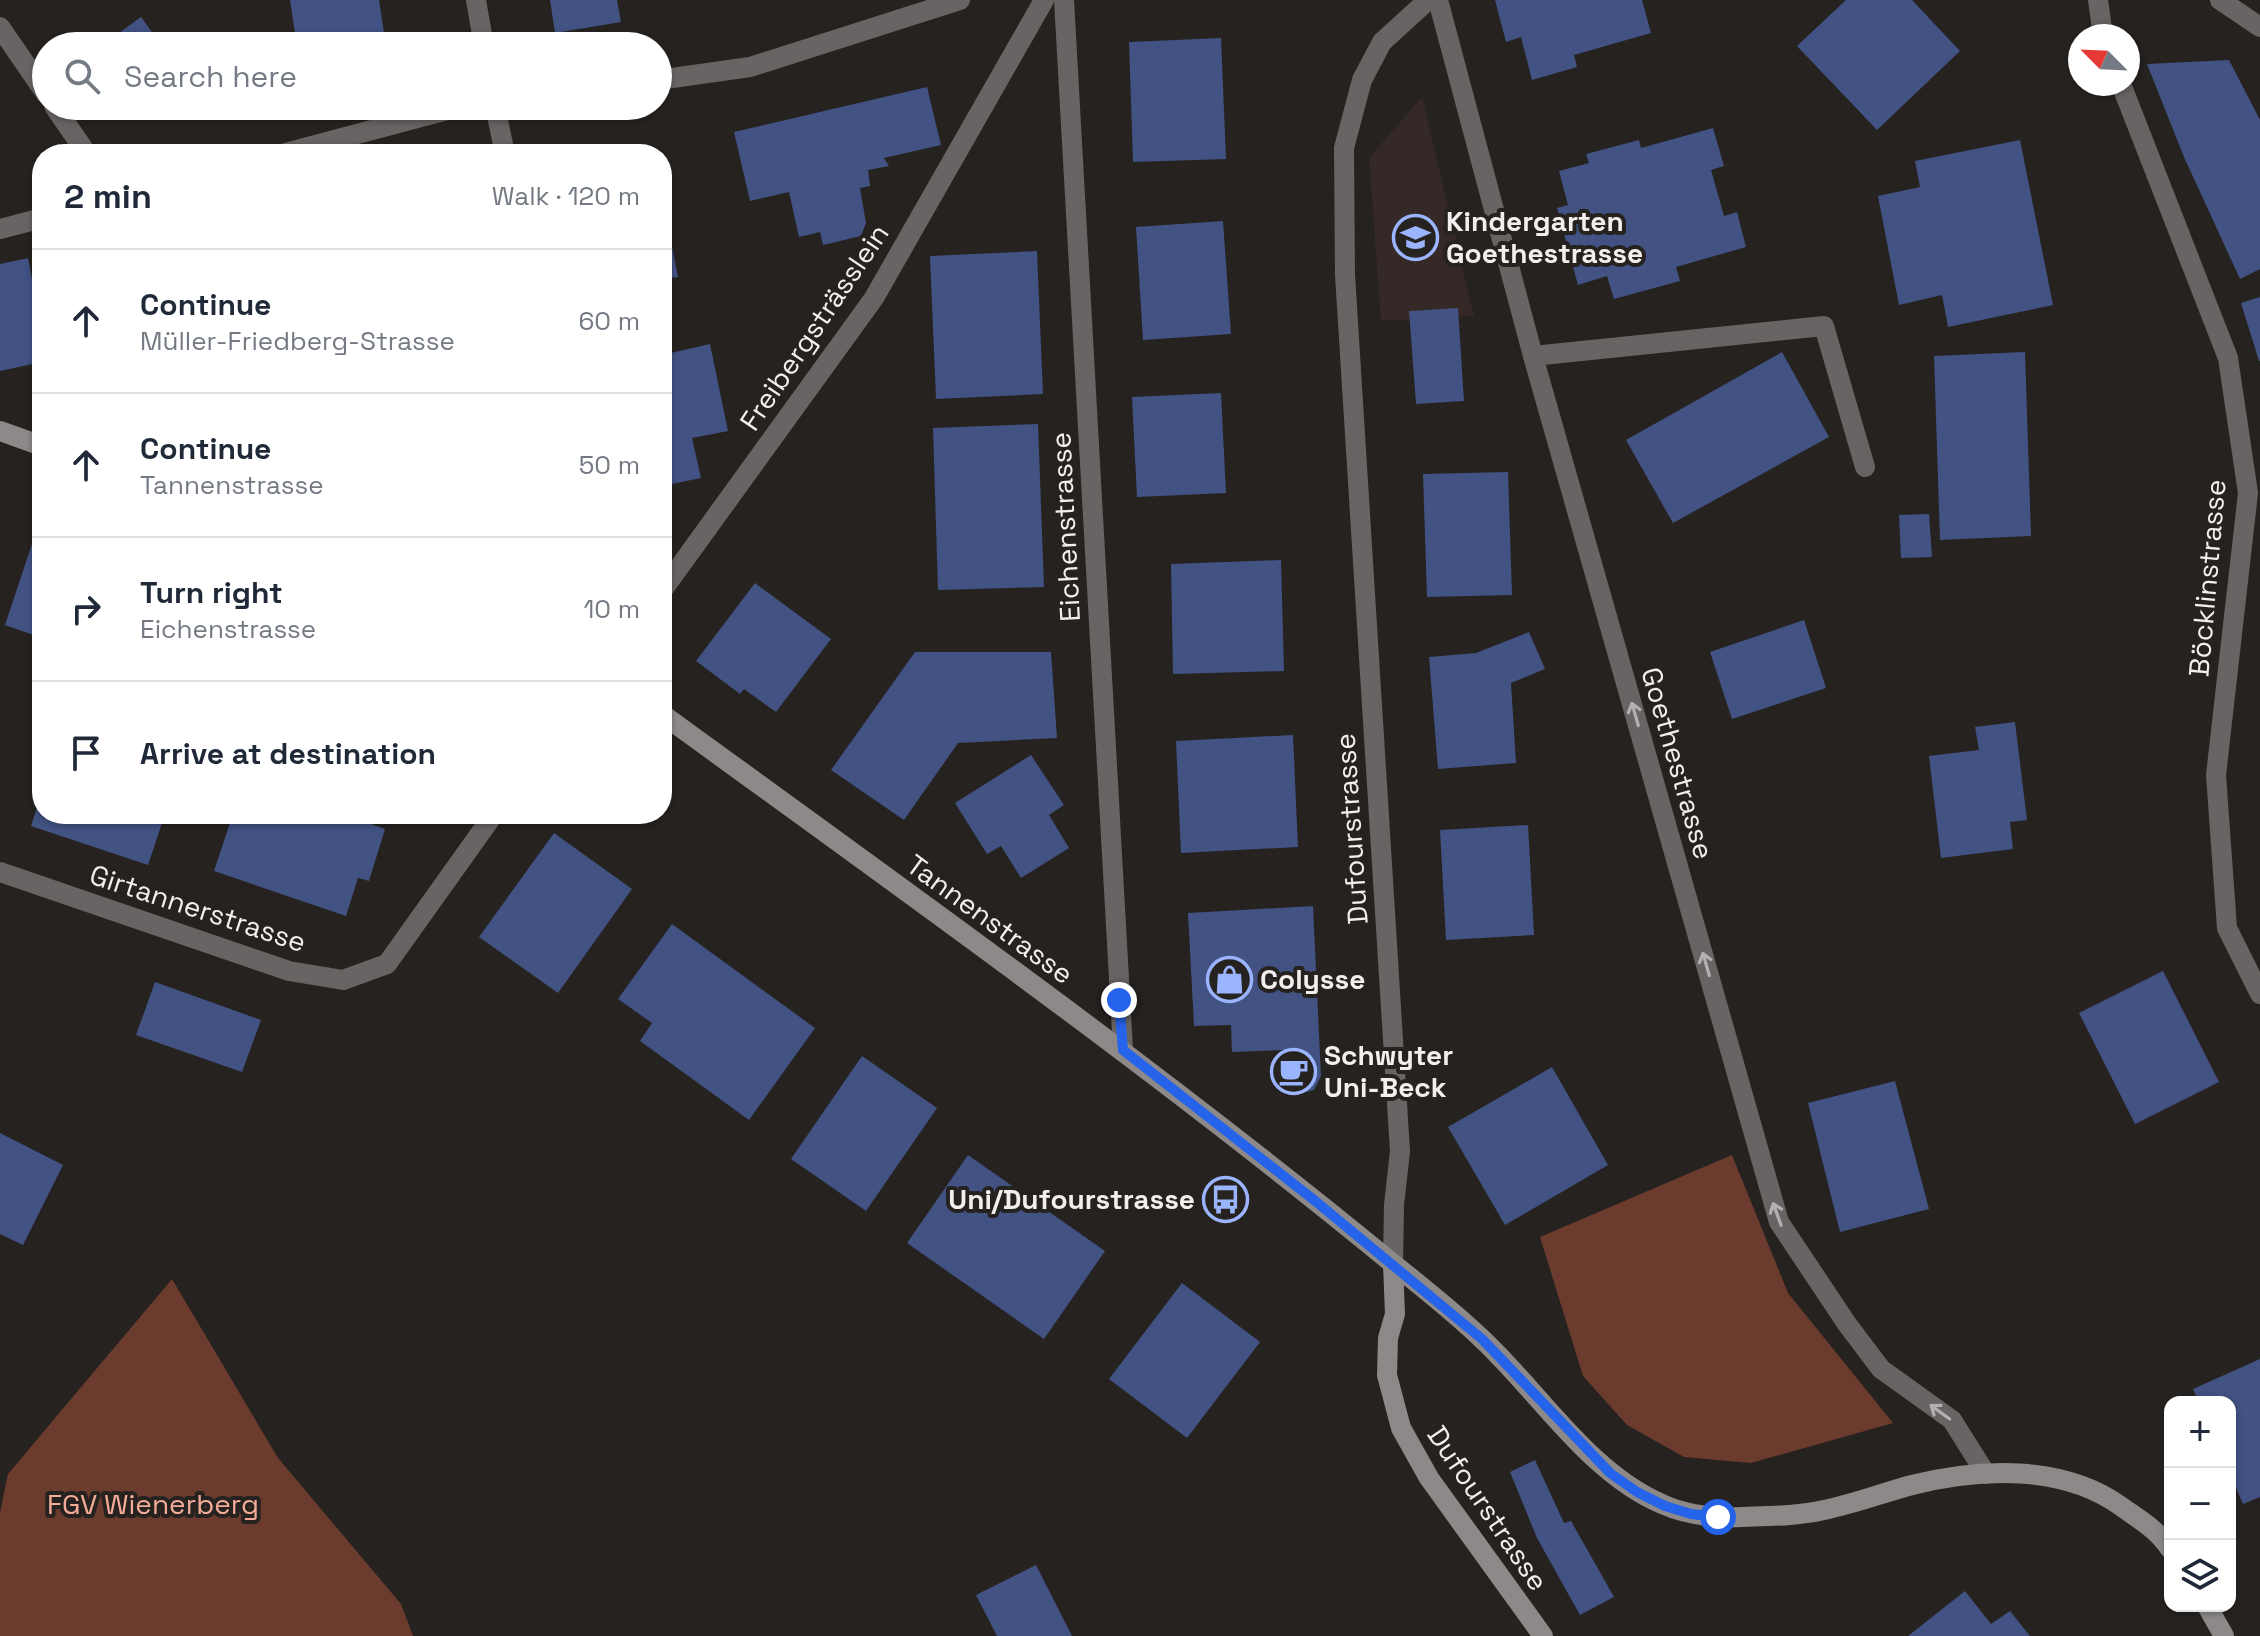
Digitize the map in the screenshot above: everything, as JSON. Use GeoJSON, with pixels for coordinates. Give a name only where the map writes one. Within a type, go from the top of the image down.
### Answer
{"type":"FeatureCollection","features":[{"type":"Feature","properties":{"kind":"street"},"geometry":{"type":"LineString","coordinates":[[476,0],[482,32]]}},
{"type":"Feature","properties":{"kind":"street"},"geometry":{"type":"LineString","coordinates":[[672,78],[750,67],[960,0]]}},
{"type":"Feature","properties":{"kind":"street","name":"Freibergsträsslein"},"geometry":{"type":"LineString","coordinates":[[672,577],[874,298],[1044,0]]}},
{"type":"Feature","properties":{"kind":"street","name":"Eichenstrasse"},"geometry":{"type":"LineString","coordinates":[[1064,0],[1123,1050]]}},
{"type":"Feature","properties":{"kind":"street","name":"Dufourstrasse"},"geometry":{"type":"LineString","coordinates":[[1428,0],[1382,42],[1362,80],[1344,148],[1345,275],[1400,1151],[1394,1205],[1395,1314],[1388,1338],[1387,1375],[1401,1428],[1429,1478],[1543,1636]]}},
{"type":"Feature","properties":{"kind":"street","name":"Goethestrasse"},"geometry":{"type":"LineString","coordinates":[[1438,0],[1533,356],[1779,1222],[1881,1369],[1952,1420],[1986,1474]]}},
{"type":"Feature","properties":{"kind":"street"},"geometry":{"type":"LineString","coordinates":[[2098,0],[2101,24]]}},
{"type":"Feature","properties":{"kind":"street"},"geometry":{"type":"LineString","coordinates":[[2220,0],[2260,27]]}},
{"type":"Feature","properties":{"kind":"street"},"geometry":{"type":"LineString","coordinates":[[0,27],[32,74]]}},
{"type":"Feature","properties":{"kind":"street","name":"Böcklinstrasse"},"geometry":{"type":"LineString","coordinates":[[2126,96],[2228,358],[2248,493],[2216,775],[2227,928],[2260,994]]}},
{"type":"Feature","properties":{"kind":"street"},"geometry":{"type":"LineString","coordinates":[[64,120],[80,144]]}},
{"type":"Feature","properties":{"kind":"street"},"geometry":{"type":"LineString","coordinates":[[320,144],[410,120]]}},
{"type":"Feature","properties":{"kind":"street"},"geometry":{"type":"LineString","coordinates":[[498,120],[503,144]]}},
{"type":"Feature","properties":{"kind":"street"},"geometry":{"type":"LineString","coordinates":[[0,229],[32,221]]}},
{"type":"Feature","properties":{"kind":"street"},"geometry":{"type":"LineString","coordinates":[[1533,356],[1824,326],[1865,467]]}},
{"type":"Feature","properties":{"kind":"street"},"geometry":{"type":"LineString","coordinates":[[0,431],[32,442]]}},
{"type":"Feature","properties":{"kind":"street","name":"Tannenstrasse"},"geometry":{"type":"LineString","coordinates":[[672,721],[1123,1050],[1393,1264],[1482,1339],[1610,1473],[1637,1492],[1665,1506],[1691,1514],[1718,1517],[1821,1511],[1917,1484],[1986,1474],[2043,1474],[2105,1495],[2164,1540]]}},
{"type":"Feature","properties":{"kind":"street","name":"Girtannerstrasse"},"geometry":{"type":"LineString","coordinates":[[0,872],[289,971],[343,980],[387,964],[487,824]]}},
{"type":"Feature","properties":{"kind":"street"},"geometry":{"type":"LineString","coordinates":[[2210,1612],[2224,1636]]}},
{"type":"Feature","properties":{"kind":"shaded area","name":"Kindergarten Goethestrasse"},"geometry":{"type":"Polygon","coordinates":[[[1422,97],[1474,316],[1381,321],[1369,158],[1422,97]]]}},
{"type":"Feature","properties":{"kind":"green space"},"geometry":{"type":"Polygon","coordinates":[[[1732,1155],[1788,1293],[1893,1423],[1751,1463],[1684,1457],[1627,1425],[1583,1376],[1540,1237],[1732,1155]]]}},
{"type":"Feature","properties":{"kind":"green space","name":"FGV Wienerberg"},"geometry":{"type":"Polygon","coordinates":[[[172,1279],[278,1458],[401,1604],[413,1636],[0,1636],[0,1513],[8,1474],[172,1279]]]}},
{"type":"Feature","properties":{"kind":"building"},"geometry":{"type":"Polygon","coordinates":[[[290,0],[379,0],[384,32],[295,32],[290,0]]]}},
{"type":"Feature","properties":{"kind":"building"},"geometry":{"type":"Polygon","coordinates":[[[550,0],[617,0],[621,22],[555,32],[550,0]]]}},
{"type":"Feature","properties":{"kind":"building"},"geometry":{"type":"Polygon","coordinates":[[[1495,0],[1642,0],[1651,33],[1574,55],[1577,67],[1532,80],[1521,37],[1506,42],[1495,0]]]}},
{"type":"Feature","properties":{"kind":"building"},"geometry":{"type":"Polygon","coordinates":[[[1846,0],[1912,0],[1960,51],[1877,130],[1797,46],[1846,0]]]}},
{"type":"Feature","properties":{"kind":"building"},"geometry":{"type":"Polygon","coordinates":[[[141,17],[152,32],[120,32],[141,17]]]}},
{"type":"Feature","properties":{"kind":"building"},"geometry":{"type":"Polygon","coordinates":[[[1221,38],[1226,159],[1133,162],[1129,42],[1221,38]]]}},
{"type":"Feature","properties":{"kind":"building"},"geometry":{"type":"Polygon","coordinates":[[[2229,60],[2260,120],[2260,269],[2240,279],[2184,157],[2147,64],[2229,60]]]}},
{"type":"Feature","properties":{"kind":"building"},"geometry":{"type":"Polygon","coordinates":[[[927,87],[941,145],[884,158],[889,166],[868,170],[870,186],[860,188],[866,223],[861,236],[823,245],[820,232],[799,237],[789,192],[750,201],[734,132],[927,87]]]}},
{"type":"Feature","properties":{"kind":"building"},"geometry":{"type":"Polygon","coordinates":[[[1713,128],[1724,166],[1711,170],[1724,216],[1737,212],[1746,247],[1676,267],[1680,281],[1614,299],[1607,276],[1578,285],[1557,208],[1568,205],[1559,171],[1589,163],[1586,154],[1639,140],[1641,148],[1713,128]]]}},
{"type":"Feature","properties":{"kind":"building"},"geometry":{"type":"Polygon","coordinates":[[[2020,140],[2053,305],[1948,327],[1942,295],[1899,305],[1878,196],[1920,187],[1915,161],[2020,140]]]}},
{"type":"Feature","properties":{"kind":"building"},"geometry":{"type":"Polygon","coordinates":[[[1223,221],[1231,334],[1143,340],[1136,227],[1223,221]]]}},
{"type":"Feature","properties":{"kind":"building"},"geometry":{"type":"Polygon","coordinates":[[[672,247],[678,277],[672,278],[672,247]]]}},
{"type":"Feature","properties":{"kind":"building"},"geometry":{"type":"Polygon","coordinates":[[[1037,251],[1043,394],[936,399],[930,256],[1037,251]]]}},
{"type":"Feature","properties":{"kind":"building"},"geometry":{"type":"Polygon","coordinates":[[[28,258],[32,279],[32,364],[0,371],[0,264],[28,258]]]}},
{"type":"Feature","properties":{"kind":"building"},"geometry":{"type":"Polygon","coordinates":[[[2260,297],[2260,361],[2259,361],[2241,303],[2260,297]]]}},
{"type":"Feature","properties":{"kind":"building"},"geometry":{"type":"Polygon","coordinates":[[[1458,308],[1464,401],[1416,404],[1409,311],[1458,308]]]}},
{"type":"Feature","properties":{"kind":"building"},"geometry":{"type":"Polygon","coordinates":[[[710,344],[728,431],[692,438],[701,478],[672,484],[672,353],[710,344]]]}},
{"type":"Feature","properties":{"kind":"building"},"geometry":{"type":"Polygon","coordinates":[[[1782,352],[1829,437],[1673,523],[1626,440],[1782,352]]]}},
{"type":"Feature","properties":{"kind":"building"},"geometry":{"type":"Polygon","coordinates":[[[2025,352],[2031,536],[1940,540],[1934,356],[2025,352]]]}},
{"type":"Feature","properties":{"kind":"building"},"geometry":{"type":"Polygon","coordinates":[[[1221,393],[1226,493],[1137,497],[1132,397],[1221,393]]]}},
{"type":"Feature","properties":{"kind":"building"},"geometry":{"type":"Polygon","coordinates":[[[1038,424],[1044,587],[938,590],[933,428],[1038,424]]]}},
{"type":"Feature","properties":{"kind":"building"},"geometry":{"type":"Polygon","coordinates":[[[1508,472],[1512,595],[1427,597],[1423,474],[1508,472]]]}},
{"type":"Feature","properties":{"kind":"building"},"geometry":{"type":"Polygon","coordinates":[[[1929,514],[1932,557],[1901,558],[1899,515],[1929,514]]]}},
{"type":"Feature","properties":{"kind":"building"},"geometry":{"type":"Polygon","coordinates":[[[32,544],[32,634],[5,625],[32,544]]]}},
{"type":"Feature","properties":{"kind":"building"},"geometry":{"type":"Polygon","coordinates":[[[1281,560],[1284,671],[1173,674],[1171,564],[1281,560]]]}},
{"type":"Feature","properties":{"kind":"building"},"geometry":{"type":"Polygon","coordinates":[[[755,583],[831,639],[776,712],[744,689],[740,694],[696,661],[755,583]]]}},
{"type":"Feature","properties":{"kind":"building"},"geometry":{"type":"Polygon","coordinates":[[[1804,620],[1826,688],[1732,719],[1710,652],[1804,620]]]}},
{"type":"Feature","properties":{"kind":"building"},"geometry":{"type":"Polygon","coordinates":[[[1529,632],[1545,669],[1511,683],[1516,763],[1438,769],[1429,657],[1476,653],[1529,632]]]}},
{"type":"Feature","properties":{"kind":"building"},"geometry":{"type":"Polygon","coordinates":[[[915,652],[1051,652],[1057,738],[958,743],[904,820],[831,770],[915,652]]]}},
{"type":"Feature","properties":{"kind":"building"},"geometry":{"type":"Polygon","coordinates":[[[2015,722],[2027,820],[2010,822],[2013,849],[1941,858],[1929,756],[1979,750],[1975,727],[2015,722]]]}},
{"type":"Feature","properties":{"kind":"building"},"geometry":{"type":"Polygon","coordinates":[[[1293,735],[1298,847],[1181,853],[1176,741],[1293,735]]]}},
{"type":"Feature","properties":{"kind":"building"},"geometry":{"type":"Polygon","coordinates":[[[1031,755],[1064,805],[1049,815],[1069,848],[1021,878],[1001,846],[987,854],[955,803],[1031,755]]]}},
{"type":"Feature","properties":{"kind":"building"},"geometry":{"type":"Polygon","coordinates":[[[32,823],[162,824],[148,865],[31,826],[32,823]]]}},
{"type":"Feature","properties":{"kind":"building"},"geometry":{"type":"Polygon","coordinates":[[[230,824],[371,824],[385,829],[369,881],[358,878],[346,916],[214,871],[230,824]]]}},
{"type":"Feature","properties":{"kind":"building"},"geometry":{"type":"Polygon","coordinates":[[[1528,825],[1534,935],[1446,940],[1440,830],[1528,825]]]}},
{"type":"Feature","properties":{"kind":"building"},"geometry":{"type":"Polygon","coordinates":[[[554,833],[632,889],[558,993],[479,937],[554,833]]]}},
{"type":"Feature","properties":{"kind":"building"},"geometry":{"type":"Polygon","coordinates":[[[1313,906],[1321,1076],[1314,1090],[1302,1093],[1290,1087],[1285,1072],[1285,1050],[1232,1052],[1231,1025],[1194,1026],[1188,913],[1313,906]]]}},
{"type":"Feature","properties":{"kind":"building"},"geometry":{"type":"Polygon","coordinates":[[[672,924],[815,1028],[749,1120],[640,1041],[652,1023],[618,999],[672,924]]]}},
{"type":"Feature","properties":{"kind":"building"},"geometry":{"type":"Polygon","coordinates":[[[2163,971],[2219,1082],[2135,1124],[2079,1013],[2163,971]]]}},
{"type":"Feature","properties":{"kind":"building"},"geometry":{"type":"Polygon","coordinates":[[[155,982],[261,1020],[242,1072],[136,1035],[155,982]]]}},
{"type":"Feature","properties":{"kind":"building"},"geometry":{"type":"Polygon","coordinates":[[[862,1056],[937,1108],[866,1211],[791,1159],[862,1056]]]}},
{"type":"Feature","properties":{"kind":"building"},"geometry":{"type":"Polygon","coordinates":[[[1552,1067],[1608,1165],[1505,1225],[1448,1127],[1552,1067]]]}},
{"type":"Feature","properties":{"kind":"building"},"geometry":{"type":"Polygon","coordinates":[[[1895,1081],[1929,1209],[1840,1232],[1808,1103],[1895,1081]]]}},
{"type":"Feature","properties":{"kind":"building"},"geometry":{"type":"Polygon","coordinates":[[[0,1133],[63,1165],[23,1245],[0,1234],[0,1133]]]}},
{"type":"Feature","properties":{"kind":"building"},"geometry":{"type":"Polygon","coordinates":[[[968,1155],[1105,1251],[1044,1339],[907,1243],[968,1155]]]}},
{"type":"Feature","properties":{"kind":"building"},"geometry":{"type":"Polygon","coordinates":[[[1182,1283],[1260,1342],[1187,1438],[1109,1379],[1182,1283]]]}},
{"type":"Feature","properties":{"kind":"building"},"geometry":{"type":"Polygon","coordinates":[[[2260,1359],[2260,1497],[2243,1504],[2236,1488],[2236,1396],[2196,1396],[2193,1389],[2260,1359]]]}},
{"type":"Feature","properties":{"kind":"building"},"geometry":{"type":"Polygon","coordinates":[[[1535,1460],[1564,1523],[1571,1521],[1614,1597],[1580,1615],[1537,1538],[1510,1472],[1535,1460]]]}},
{"type":"Feature","properties":{"kind":"building"},"geometry":{"type":"Polygon","coordinates":[[[1036,1565],[1072,1636],[997,1636],[976,1595],[1036,1565]]]}},
{"type":"Feature","properties":{"kind":"building"},"geometry":{"type":"Polygon","coordinates":[[[1965,1591],[1991,1624],[2010,1611],[2030,1636],[1908,1636],[1965,1591]]]}},
{"type":"Feature","properties":{"kind":"place","name":"Kindergarten Goethestrasse"},"geometry":{"type":"Point","coordinates":[1415,237]}},
{"type":"Feature","properties":{"kind":"place","name":"Colysse"},"geometry":{"type":"Point","coordinates":[1229,979]}},
{"type":"Feature","properties":{"kind":"place","name":"Schwyter Uni-Beck"},"geometry":{"type":"Point","coordinates":[1293,1071]}},
{"type":"Feature","properties":{"kind":"place","name":"Uni/Dufourstrasse"},"geometry":{"type":"Point","coordinates":[1226,1199]}},
{"type":"Feature","properties":{"kind":"route"},"geometry":{"type":"LineString","coordinates":[[1119,1000],[1123,1050],[1314,1200],[1482,1339],[1610,1473],[1637,1492],[1665,1506],[1691,1514],[1718,1517]]}}]}
